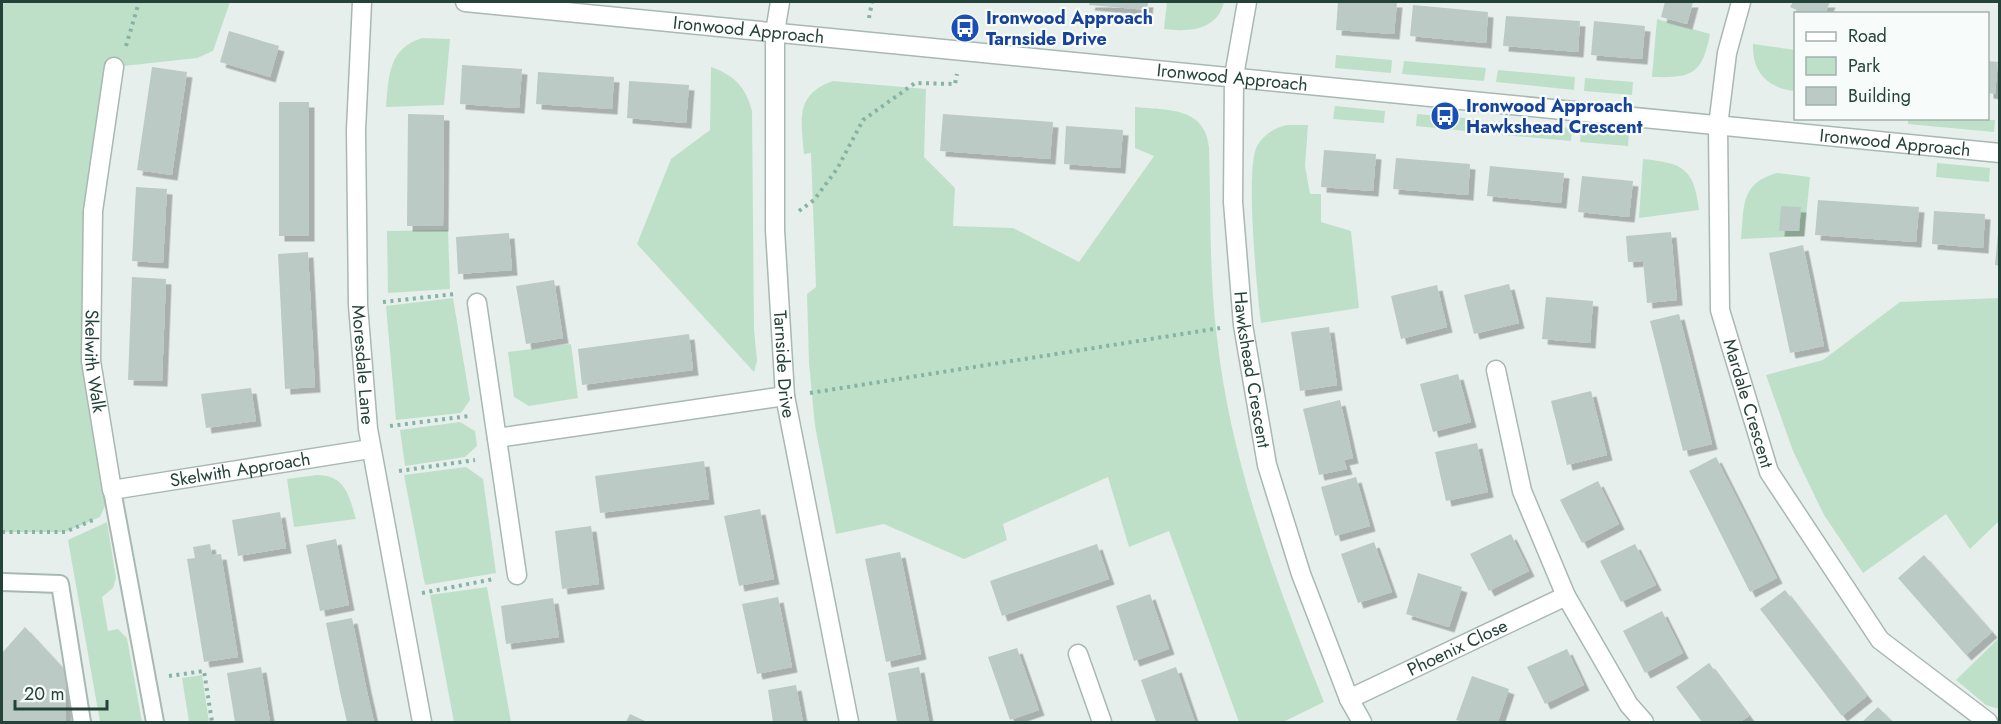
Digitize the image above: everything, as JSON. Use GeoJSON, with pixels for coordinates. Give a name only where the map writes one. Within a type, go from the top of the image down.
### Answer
{"type":"FeatureCollection","features":[{"type":"Feature","properties":{"kind":"street","name":"Moresdale Lane"},"geometry":{"type":"LineString","coordinates":[[362,2],[356,130],[358,305],[368,429],[374,474],[422,723]]}},
{"type":"Feature","properties":{"kind":"street","name":"Ironwood Approach"},"geometry":{"type":"LineString","coordinates":[[465,2],[2000,153]]}},
{"type":"Feature","properties":{"kind":"street","name":"Tarnside Drive"},"geometry":{"type":"LineString","coordinates":[[780,2],[775,32],[775,230],[785,396],[849,723]]}},
{"type":"Feature","properties":{"kind":"street","name":"Hawkshead Crescent"},"geometry":{"type":"LineString","coordinates":[[1247,2],[1234,76],[1233,202],[1244,325],[1267,465],[1302,574],[1349,699],[1362,723]]}},
{"type":"Feature","properties":{"kind":"street","name":"Mardale Crescent"},"geometry":{"type":"LineString","coordinates":[[1741,2],[1727,53],[1718,126],[1720,310],[1769,472],[1880,640],[1988,723]]}},
{"type":"Feature","properties":{"kind":"street","name":"Skelwith Walk"},"geometry":{"type":"LineString","coordinates":[[112,490],[91,362],[93,211],[114,67]]}},
{"type":"Feature","properties":{"kind":"street"},"geometry":{"type":"LineString","coordinates":[[477,303],[518,575]]}},
{"type":"Feature","properties":{"kind":"street"},"geometry":{"type":"LineString","coordinates":[[1496,370],[1522,491],[1566,596],[1629,705],[1644,723]]}},
{"type":"Feature","properties":{"kind":"street"},"geometry":{"type":"LineString","coordinates":[[497,438],[785,396]]}},
{"type":"Feature","properties":{"kind":"street","name":"Skelwith Approach"},"geometry":{"type":"LineString","coordinates":[[112,490],[370,449]]}},
{"type":"Feature","properties":{"kind":"street","name":"Phoenix Close"},"geometry":{"type":"LineString","coordinates":[[1349,699],[1566,596]]}},
{"type":"Feature","properties":{"kind":"street"},"geometry":{"type":"LineString","coordinates":[[1078,654],[1102,723]]}},
{"type":"Feature","properties":{"kind":"lane","name":"Skelwith Walk"},"geometry":{"type":"LineString","coordinates":[[112,490],[155,723]]}},
{"type":"Feature","properties":{"kind":"lane"},"geometry":{"type":"LineString","coordinates":[[2,582],[60,584],[82,723]]}},
{"type":"Feature","properties":{"kind":"path"},"geometry":{"type":"LineString","coordinates":[[114,67],[124,54],[139,2]]}},
{"type":"Feature","properties":{"kind":"path"},"geometry":{"type":"LineString","coordinates":[[775,230],[814,200],[837,169],[863,120],[915,83],[955,84],[960,50]]}},
{"type":"Feature","properties":{"kind":"path"},"geometry":{"type":"LineString","coordinates":[[358,305],[453,293],[477,303]]}},
{"type":"Feature","properties":{"kind":"path"},"geometry":{"type":"LineString","coordinates":[[785,396],[1244,325]]}},
{"type":"Feature","properties":{"kind":"path"},"geometry":{"type":"LineString","coordinates":[[368,429],[494,412]]}},
{"type":"Feature","properties":{"kind":"path"},"geometry":{"type":"LineString","coordinates":[[374,474],[500,457]]}},
{"type":"Feature","properties":{"kind":"path"},"geometry":{"type":"LineString","coordinates":[[2,532],[65,532],[100,517],[112,490]]}},
{"type":"Feature","properties":{"kind":"path"},"geometry":{"type":"LineString","coordinates":[[398,598],[518,575]]}},
{"type":"Feature","properties":{"kind":"path"},"geometry":{"type":"LineString","coordinates":[[148,679],[204,671],[212,723]]}},
{"type":"Feature","properties":{"kind":"green space"},"geometry":{"type":"Polygon","coordinates":[[[2,2],[230,2],[213,51],[197,58],[114,67],[93,211],[91,361],[112,490],[100,517],[65,532],[2,532],[2,2]]]}},
{"type":"Feature","properties":{"kind":"green space"},"geometry":{"type":"Polygon","coordinates":[[[1167,2],[1224,2],[1215,19],[1208,24],[1200,28],[1183,30],[1164,29],[1167,2]]]}},
{"type":"Feature","properties":{"kind":"green space"},"geometry":{"type":"Polygon","coordinates":[[[1657,19],[1710,34],[1703,58],[1693,71],[1686,75],[1652,77],[1657,19]]]}},
{"type":"Feature","properties":{"kind":"green space"},"geometry":{"type":"Polygon","coordinates":[[[422,38],[450,39],[444,105],[386,107],[388,84],[396,56],[402,49],[422,38]]]}},
{"type":"Feature","properties":{"kind":"green space"},"geometry":{"type":"Polygon","coordinates":[[[1753,44],[1794,50],[1794,91],[1777,86],[1764,77],[1755,63],[1753,44]]]}},
{"type":"Feature","properties":{"kind":"green space"},"geometry":{"type":"Polygon","coordinates":[[[1336,55],[1392,60],[1391,73],[1335,68],[1336,55]]]}},
{"type":"Feature","properties":{"kind":"green space"},"geometry":{"type":"Polygon","coordinates":[[[1404,61],[1486,68],[1484,81],[1402,74],[1404,61]]]}},
{"type":"Feature","properties":{"kind":"green space"},"geometry":{"type":"Polygon","coordinates":[[[711,67],[738,83],[752,111],[754,329],[757,361],[754,372],[637,244],[671,159],[710,130],[711,67]]]}},
{"type":"Feature","properties":{"kind":"green space"},"geometry":{"type":"Polygon","coordinates":[[[1498,70],[1575,77],[1574,90],[1496,82],[1498,70]]]}},
{"type":"Feature","properties":{"kind":"green space"},"geometry":{"type":"Polygon","coordinates":[[[1585,78],[1633,82],[1632,95],[1584,91],[1585,78]]]}},
{"type":"Feature","properties":{"kind":"green space"},"geometry":{"type":"Polygon","coordinates":[[[833,81],[926,89],[924,157],[955,188],[953,226],[1013,228],[1079,262],[1154,156],[1135,148],[1135,107],[1171,110],[1182,113],[1200,124],[1206,134],[1209,147],[1214,314],[1233,432],[1273,569],[1324,702],[1283,722],[1239,722],[1169,531],[1129,547],[1108,477],[1003,524],[1007,540],[964,559],[884,524],[836,534],[815,426],[809,363],[807,294],[816,287],[811,153],[804,154],[802,130],[806,101],[821,86],[833,81]]]}},
{"type":"Feature","properties":{"kind":"green space"},"geometry":{"type":"Polygon","coordinates":[[[1335,106],[1385,111],[1384,123],[1333,119],[1335,106]]]}},
{"type":"Feature","properties":{"kind":"green space"},"geometry":{"type":"Polygon","coordinates":[[[1417,114],[1476,119],[1476,132],[1416,126],[1417,114]]]}},
{"type":"Feature","properties":{"kind":"green space"},"geometry":{"type":"Polygon","coordinates":[[[1908,120],[1995,120],[1994,132],[1908,124],[1908,120]]]}},
{"type":"Feature","properties":{"kind":"green space"},"geometry":{"type":"Polygon","coordinates":[[[1494,121],[1572,128],[1571,141],[1493,134],[1494,121]]]}},
{"type":"Feature","properties":{"kind":"green space"},"geometry":{"type":"Polygon","coordinates":[[[1287,125],[1308,125],[1305,166],[1310,194],[1321,194],[1321,222],[1351,231],[1359,308],[1261,323],[1253,231],[1254,159],[1257,146],[1263,138],[1287,125]]]}},
{"type":"Feature","properties":{"kind":"green space"},"geometry":{"type":"Polygon","coordinates":[[[1581,129],[1629,133],[1628,146],[1580,142],[1581,129]]]}},
{"type":"Feature","properties":{"kind":"green space"},"geometry":{"type":"Polygon","coordinates":[[[1643,159],[1668,163],[1684,171],[1694,185],[1699,210],[1639,218],[1643,159]]]}},
{"type":"Feature","properties":{"kind":"green space"},"geometry":{"type":"Polygon","coordinates":[[[1937,163],[1990,168],[1989,182],[1936,177],[1937,163]]]}},
{"type":"Feature","properties":{"kind":"green space"},"geometry":{"type":"Polygon","coordinates":[[[1777,173],[1810,177],[1804,236],[1741,239],[1744,207],[1750,190],[1765,177],[1777,173]]]}},
{"type":"Feature","properties":{"kind":"green space"},"geometry":{"type":"Polygon","coordinates":[[[448,230],[450,289],[388,293],[387,231],[448,230]]]}},
{"type":"Feature","properties":{"kind":"green space"},"geometry":{"type":"Polygon","coordinates":[[[453,298],[470,400],[461,413],[396,420],[386,306],[453,298]]]}},
{"type":"Feature","properties":{"kind":"green space"},"geometry":{"type":"Polygon","coordinates":[[[1999,298],[1999,521],[1970,549],[1946,514],[1863,573],[1824,515],[1793,451],[1766,375],[1823,360],[1900,302],[1999,298]]]}},
{"type":"Feature","properties":{"kind":"green space"},"geometry":{"type":"Polygon","coordinates":[[[571,344],[578,398],[529,406],[514,397],[508,352],[571,344]]]}},
{"type":"Feature","properties":{"kind":"green space"},"geometry":{"type":"Polygon","coordinates":[[[460,422],[475,431],[477,446],[465,457],[405,466],[400,430],[460,422]]]}},
{"type":"Feature","properties":{"kind":"green space"},"geometry":{"type":"Polygon","coordinates":[[[466,467],[483,479],[496,573],[425,585],[404,475],[466,467]]]}},
{"type":"Feature","properties":{"kind":"green space"},"geometry":{"type":"Polygon","coordinates":[[[317,475],[334,478],[340,483],[348,495],[356,519],[294,527],[287,479],[317,475]]]}},
{"type":"Feature","properties":{"kind":"green space"},"geometry":{"type":"Polygon","coordinates":[[[107,522],[116,578],[113,588],[102,597],[108,631],[118,629],[127,638],[142,722],[100,722],[68,540],[107,522]]]}},
{"type":"Feature","properties":{"kind":"green space"},"geometry":{"type":"Polygon","coordinates":[[[487,587],[511,722],[454,722],[430,595],[487,587]]]}},
{"type":"Feature","properties":{"kind":"green space"},"geometry":{"type":"Polygon","coordinates":[[[1999,638],[1999,709],[1986,705],[1956,680],[1999,638]]]}},
{"type":"Feature","properties":{"kind":"green space"},"geometry":{"type":"Polygon","coordinates":[[[202,675],[209,722],[189,722],[182,678],[202,675]]]}},
{"type":"Feature","properties":{"kind":"building"},"geometry":{"type":"Polygon","coordinates":[[[1090,2],[1148,2],[1147,10],[1089,5],[1090,2]]]}},
{"type":"Feature","properties":{"kind":"building"},"geometry":{"type":"Polygon","coordinates":[[[1338,2],[1397,2],[1394,34],[1336,30],[1338,2]]]}},
{"type":"Feature","properties":{"kind":"building"},"geometry":{"type":"Polygon","coordinates":[[[1665,2],[1693,2],[1687,24],[1661,17],[1665,2]]]}},
{"type":"Feature","properties":{"kind":"building"},"geometry":{"type":"Polygon","coordinates":[[[1793,2],[1830,2],[1826,12],[1801,12],[1790,7],[1793,2]]]}},
{"type":"Feature","properties":{"kind":"building"},"geometry":{"type":"Polygon","coordinates":[[[1413,5],[1488,12],[1486,43],[1410,36],[1413,5]]]}},
{"type":"Feature","properties":{"kind":"building"},"geometry":{"type":"Polygon","coordinates":[[[1506,16],[1580,21],[1578,52],[1503,46],[1506,16]]]}},
{"type":"Feature","properties":{"kind":"building"},"geometry":{"type":"Polygon","coordinates":[[[1594,21],[1645,26],[1642,59],[1591,55],[1594,21]]]}},
{"type":"Feature","properties":{"kind":"building"},"geometry":{"type":"Polygon","coordinates":[[[229,31],[279,46],[270,77],[220,62],[229,31]]]}},
{"type":"Feature","properties":{"kind":"building"},"geometry":{"type":"Polygon","coordinates":[[[1989,61],[1998,62],[1995,94],[1989,93],[1989,61]]]}},
{"type":"Feature","properties":{"kind":"building"},"geometry":{"type":"Polygon","coordinates":[[[462,65],[522,69],[519,108],[460,104],[462,65]]]}},
{"type":"Feature","properties":{"kind":"building"},"geometry":{"type":"Polygon","coordinates":[[[152,67],[187,72],[172,175],[137,170],[152,67]]]}},
{"type":"Feature","properties":{"kind":"building"},"geometry":{"type":"Polygon","coordinates":[[[538,72],[614,77],[612,109],[536,104],[538,72]]]}},
{"type":"Feature","properties":{"kind":"building"},"geometry":{"type":"Polygon","coordinates":[[[629,81],[689,85],[686,123],[627,118],[629,81]]]}},
{"type":"Feature","properties":{"kind":"building"},"geometry":{"type":"Polygon","coordinates":[[[279,102],[309,102],[309,236],[279,236],[279,102]]]}},
{"type":"Feature","properties":{"kind":"building"},"geometry":{"type":"Polygon","coordinates":[[[408,114],[444,115],[443,226],[407,226],[408,114]]]}},
{"type":"Feature","properties":{"kind":"building"},"geometry":{"type":"Polygon","coordinates":[[[943,114],[1053,122],[1050,159],[940,151],[943,114]]]}},
{"type":"Feature","properties":{"kind":"building"},"geometry":{"type":"Polygon","coordinates":[[[1066,126],[1123,130],[1120,168],[1064,164],[1066,126]]]}},
{"type":"Feature","properties":{"kind":"building"},"geometry":{"type":"Polygon","coordinates":[[[1324,150],[1376,154],[1373,191],[1321,187],[1324,150]]]}},
{"type":"Feature","properties":{"kind":"building"},"geometry":{"type":"Polygon","coordinates":[[[1396,158],[1470,164],[1468,195],[1393,189],[1396,158]]]}},
{"type":"Feature","properties":{"kind":"building"},"geometry":{"type":"Polygon","coordinates":[[[1490,166],[1564,173],[1561,203],[1487,196],[1490,166]]]}},
{"type":"Feature","properties":{"kind":"building"},"geometry":{"type":"Polygon","coordinates":[[[1582,176],[1633,181],[1629,217],[1578,212],[1582,176]]]}},
{"type":"Feature","properties":{"kind":"building"},"geometry":{"type":"Polygon","coordinates":[[[136,187],[167,189],[163,263],[132,261],[136,187]]]}},
{"type":"Feature","properties":{"kind":"building"},"geometry":{"type":"Polygon","coordinates":[[[1818,200],[1919,207],[1916,242],[1815,235],[1818,200]]]}},
{"type":"Feature","properties":{"kind":"building"},"geometry":{"type":"Polygon","coordinates":[[[1781,206],[1801,207],[1799,231],[1779,231],[1781,206]]]}},
{"type":"Feature","properties":{"kind":"building"},"geometry":{"type":"Polygon","coordinates":[[[1934,211],[1985,214],[1983,248],[1932,244],[1934,211]]]}},
{"type":"Feature","properties":{"kind":"building"},"geometry":{"type":"Polygon","coordinates":[[[1671,232],[1677,300],[1647,303],[1643,261],[1628,262],[1626,236],[1671,232]]]}},
{"type":"Feature","properties":{"kind":"building"},"geometry":{"type":"Polygon","coordinates":[[[509,233],[512,270],[458,274],[456,237],[509,233]]]}},
{"type":"Feature","properties":{"kind":"building"},"geometry":{"type":"Polygon","coordinates":[[[1998,234],[2000,234],[2000,266],[1995,265],[1998,234]]]}},
{"type":"Feature","properties":{"kind":"building"},"geometry":{"type":"Polygon","coordinates":[[[1803,245],[1824,346],[1790,353],[1769,253],[1803,245]]]}},
{"type":"Feature","properties":{"kind":"building"},"geometry":{"type":"Polygon","coordinates":[[[308,252],[315,387],[285,389],[278,254],[308,252]]]}},
{"type":"Feature","properties":{"kind":"building"},"geometry":{"type":"Polygon","coordinates":[[[132,277],[166,279],[162,381],[128,380],[132,277]]]}},
{"type":"Feature","properties":{"kind":"building"},"geometry":{"type":"Polygon","coordinates":[[[554,280],[563,338],[526,344],[516,286],[554,280]]]}},
{"type":"Feature","properties":{"kind":"building"},"geometry":{"type":"Polygon","coordinates":[[[1509,284],[1519,323],[1474,334],[1464,295],[1509,284]]]}},
{"type":"Feature","properties":{"kind":"building"},"geometry":{"type":"Polygon","coordinates":[[[1437,285],[1447,327],[1401,339],[1391,296],[1437,285]]]}},
{"type":"Feature","properties":{"kind":"building"},"geometry":{"type":"Polygon","coordinates":[[[1546,297],[1593,301],[1590,343],[1542,339],[1546,297]]]}},
{"type":"Feature","properties":{"kind":"building"},"geometry":{"type":"Polygon","coordinates":[[[1679,314],[1712,444],[1683,451],[1650,321],[1679,314]]]}},
{"type":"Feature","properties":{"kind":"building"},"geometry":{"type":"Polygon","coordinates":[[[1329,327],[1337,385],[1300,391],[1291,332],[1329,327]]]}},
{"type":"Feature","properties":{"kind":"building"},"geometry":{"type":"Polygon","coordinates":[[[689,334],[693,370],[582,385],[578,349],[689,334]]]}},
{"type":"Feature","properties":{"kind":"building"},"geometry":{"type":"Polygon","coordinates":[[[1458,374],[1471,422],[1433,432],[1420,384],[1458,374]]]}},
{"type":"Feature","properties":{"kind":"building"},"geometry":{"type":"Polygon","coordinates":[[[251,388],[256,421],[206,428],[201,394],[251,388]]]}},
{"type":"Feature","properties":{"kind":"building"},"geometry":{"type":"Polygon","coordinates":[[[1591,391],[1607,455],[1567,465],[1551,401],[1591,391]]]}},
{"type":"Feature","properties":{"kind":"building"},"geometry":{"type":"Polygon","coordinates":[[[1340,400],[1353,458],[1344,460],[1347,469],[1319,475],[1303,409],[1340,400]]]}},
{"type":"Feature","properties":{"kind":"building"},"geometry":{"type":"Polygon","coordinates":[[[1477,443],[1488,492],[1446,501],[1435,452],[1477,443]]]}},
{"type":"Feature","properties":{"kind":"building"},"geometry":{"type":"Polygon","coordinates":[[[1716,457],[1777,578],[1750,592],[1689,471],[1716,457]]]}},
{"type":"Feature","properties":{"kind":"building"},"geometry":{"type":"Polygon","coordinates":[[[704,461],[709,499],[600,513],[595,476],[704,461]]]}},
{"type":"Feature","properties":{"kind":"building"},"geometry":{"type":"Polygon","coordinates":[[[1356,477],[1370,526],[1335,536],[1321,487],[1356,477]]]}},
{"type":"Feature","properties":{"kind":"building"},"geometry":{"type":"Polygon","coordinates":[[[1598,481],[1619,524],[1582,543],[1560,500],[1598,481]]]}},
{"type":"Feature","properties":{"kind":"building"},"geometry":{"type":"Polygon","coordinates":[[[760,509],[774,579],[739,586],[724,516],[760,509]]]}},
{"type":"Feature","properties":{"kind":"building"},"geometry":{"type":"Polygon","coordinates":[[[280,512],[286,548],[238,556],[232,520],[280,512]]]}},
{"type":"Feature","properties":{"kind":"building"},"geometry":{"type":"Polygon","coordinates":[[[591,526],[599,584],[562,589],[555,531],[591,526]]]}},
{"type":"Feature","properties":{"kind":"building"},"geometry":{"type":"Polygon","coordinates":[[[1511,534],[1529,571],[1489,591],[1470,554],[1511,534]]]}},
{"type":"Feature","properties":{"kind":"building"},"geometry":{"type":"Polygon","coordinates":[[[336,539],[349,605],[320,611],[306,545],[336,539]]]}},
{"type":"Feature","properties":{"kind":"building"},"geometry":{"type":"Polygon","coordinates":[[[1374,542],[1392,592],[1358,603],[1341,554],[1374,542]]]}},
{"type":"Feature","properties":{"kind":"building"},"geometry":{"type":"Polygon","coordinates":[[[210,544],[212,555],[221,554],[238,657],[204,662],[187,559],[195,558],[193,547],[210,544]]]}},
{"type":"Feature","properties":{"kind":"building"},"geometry":{"type":"Polygon","coordinates":[[[1097,544],[1109,579],[1002,616],[990,581],[1097,544]]]}},
{"type":"Feature","properties":{"kind":"building"},"geometry":{"type":"Polygon","coordinates":[[[1635,544],[1656,585],[1621,602],[1600,561],[1635,544]]]}},
{"type":"Feature","properties":{"kind":"building"},"geometry":{"type":"Polygon","coordinates":[[[900,552],[921,654],[886,662],[865,559],[900,552]]]}},
{"type":"Feature","properties":{"kind":"building"},"geometry":{"type":"Polygon","coordinates":[[[1924,555],[1992,632],[1966,655],[1898,578],[1924,555]]]}},
{"type":"Feature","properties":{"kind":"building"},"geometry":{"type":"Polygon","coordinates":[[[1418,573],[1462,587],[1449,627],[1406,614],[1418,573]]]}},
{"type":"Feature","properties":{"kind":"building"},"geometry":{"type":"Polygon","coordinates":[[[1785,590],[1867,696],[1842,716],[1760,609],[1785,590]]]}},
{"type":"Feature","properties":{"kind":"building"},"geometry":{"type":"Polygon","coordinates":[[[1150,594],[1169,649],[1134,661],[1116,606],[1150,594]]]}},
{"type":"Feature","properties":{"kind":"building"},"geometry":{"type":"Polygon","coordinates":[[[778,597],[792,667],[757,674],[742,604],[778,597]]]}},
{"type":"Feature","properties":{"kind":"building"},"geometry":{"type":"Polygon","coordinates":[[[553,598],[559,637],[506,644],[501,606],[553,598]]]}},
{"type":"Feature","properties":{"kind":"building"},"geometry":{"type":"Polygon","coordinates":[[[1662,611],[1683,653],[1645,673],[1623,631],[1662,611]]]}},
{"type":"Feature","properties":{"kind":"building"},"geometry":{"type":"Polygon","coordinates":[[[352,618],[374,722],[347,722],[340,692],[326,623],[352,618]]]}},
{"type":"Feature","properties":{"kind":"building"},"geometry":{"type":"Polygon","coordinates":[[[25,627],[65,670],[66,722],[2,722],[2,653],[25,627]]]}},
{"type":"Feature","properties":{"kind":"building"},"geometry":{"type":"Polygon","coordinates":[[[1017,648],[1039,710],[1010,720],[988,657],[1017,648]]]}},
{"type":"Feature","properties":{"kind":"building"},"geometry":{"type":"Polygon","coordinates":[[[1567,649],[1584,685],[1545,704],[1527,667],[1567,649]]]}},
{"type":"Feature","properties":{"kind":"building"},"geometry":{"type":"Polygon","coordinates":[[[1709,663],[1749,716],[1740,722],[1702,722],[1676,687],[1709,663]]]}},
{"type":"Feature","properties":{"kind":"building"},"geometry":{"type":"Polygon","coordinates":[[[261,667],[270,722],[235,722],[227,673],[261,667]]]}},
{"type":"Feature","properties":{"kind":"building"},"geometry":{"type":"Polygon","coordinates":[[[919,667],[929,722],[897,722],[888,673],[919,667]]]}},
{"type":"Feature","properties":{"kind":"building"},"geometry":{"type":"Polygon","coordinates":[[[1176,667],[1195,722],[1156,722],[1141,680],[1176,667]]]}},
{"type":"Feature","properties":{"kind":"building"},"geometry":{"type":"Polygon","coordinates":[[[1472,676],[1509,689],[1498,722],[1456,720],[1472,676]]]}},
{"type":"Feature","properties":{"kind":"building"},"geometry":{"type":"Polygon","coordinates":[[[796,685],[803,722],[773,722],[768,690],[796,685]]]}},
{"type":"Feature","properties":{"kind":"building"},"geometry":{"type":"Polygon","coordinates":[[[1878,707],[1893,722],[1862,722],[1878,707]]]}},
{"type":"Feature","properties":{"kind":"building"},"geometry":{"type":"Polygon","coordinates":[[[630,714],[647,722],[626,722],[630,714]]]}},
{"type":"Feature","properties":{"kind":"place","name":"Ironwood Approach Tarnside Drive"},"geometry":{"type":"Point","coordinates":[965,28]}},
{"type":"Feature","properties":{"kind":"place","name":"Ironwood Approach Hawkshead Crescent"},"geometry":{"type":"Point","coordinates":[1445,116]}}]}
